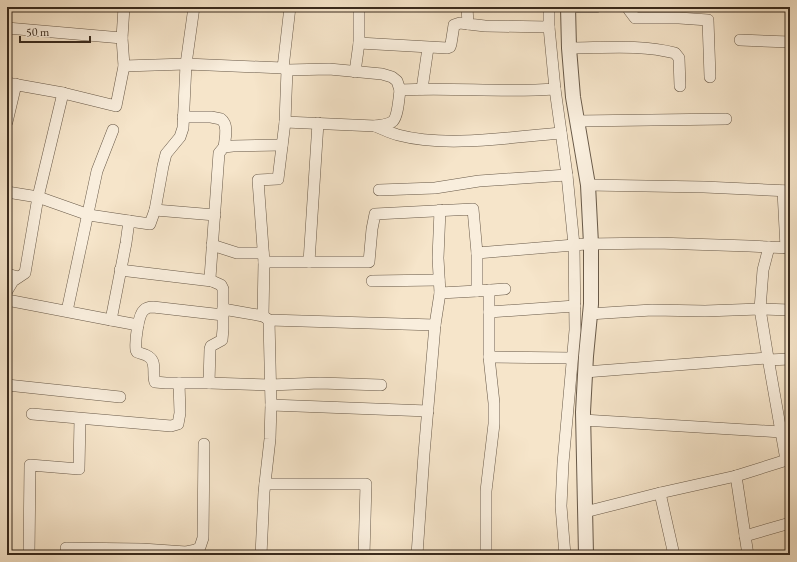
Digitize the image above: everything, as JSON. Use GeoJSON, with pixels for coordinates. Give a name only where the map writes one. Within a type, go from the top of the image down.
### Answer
{"type":"FeatureCollection","features":[{"type":"Feature","properties":{"kind":"street"},"geometry":{"type":"LineString","coordinates":[[8,117],[12,84],[63,93],[116,106],[124,66],[122,38],[124,7]]}},
{"type":"Feature","properties":{"kind":"street"},"geometry":{"type":"LineString","coordinates":[[7,192],[38,197],[89,215],[150,224],[155,210],[162,166],[166,154],[180,136],[183,128],[186,64],[194,7]]}},
{"type":"Feature","properties":{"kind":"street"},"geometry":{"type":"LineString","coordinates":[[261,555],[265,484],[270,439],[271,405],[264,258],[258,180],[278,179],[285,122],[285,69],[290,7]]}},
{"type":"Feature","properties":{"kind":"street"},"geometry":{"type":"LineString","coordinates":[[355,72],[359,42],[359,7]]}},
{"type":"Feature","properties":{"kind":"street"},"geometry":{"type":"LineString","coordinates":[[467,7],[468,24]]}},
{"type":"Feature","properties":{"kind":"street"},"geometry":{"type":"LineString","coordinates":[[549,7],[549,27],[555,89],[567,175],[582,244],[590,314],[583,420],[586,555]]}},
{"type":"Feature","properties":{"kind":"street"},"geometry":{"type":"LineString","coordinates":[[565,555],[561,506],[575,330],[575,306],[588,185],[573,96],[569,48],[568,7]]}},
{"type":"Feature","properties":{"kind":"street"},"geometry":{"type":"LineString","coordinates":[[577,7],[596,7]]}},
{"type":"Feature","properties":{"kind":"street"},"geometry":{"type":"LineString","coordinates":[[629,7],[629,10],[635,18],[680,18],[708,20],[710,77]]}},
{"type":"Feature","properties":{"kind":"street"},"geometry":{"type":"LineString","coordinates":[[359,42],[442,49],[450,47],[454,24],[549,27]]}},
{"type":"Feature","properties":{"kind":"street"},"geometry":{"type":"LineString","coordinates":[[7,28],[122,38]]}},
{"type":"Feature","properties":{"kind":"street"},"geometry":{"type":"LineString","coordinates":[[740,40],[790,42]]}},
{"type":"Feature","properties":{"kind":"street"},"geometry":{"type":"LineString","coordinates":[[422,89],[428,48]]}},
{"type":"Feature","properties":{"kind":"street"},"geometry":{"type":"LineString","coordinates":[[569,48],[632,48],[663,50],[675,53],[679,58],[680,86]]}},
{"type":"Feature","properties":{"kind":"street"},"geometry":{"type":"LineString","coordinates":[[124,66],[186,64],[285,69],[329,69],[382,74],[392,77],[397,81],[400,90],[396,116],[393,121],[386,124],[375,126],[285,122]]}},
{"type":"Feature","properties":{"kind":"street"},"geometry":{"type":"LineString","coordinates":[[400,90],[527,91],[555,89]]}},
{"type":"Feature","properties":{"kind":"street"},"geometry":{"type":"LineString","coordinates":[[7,291],[13,281],[25,273],[38,197],[63,93]]}},
{"type":"Feature","properties":{"kind":"street"},"geometry":{"type":"LineString","coordinates":[[183,117],[211,117],[221,119],[224,120],[226,127],[224,147],[219,153],[210,269],[210,278],[212,281]]}},
{"type":"Feature","properties":{"kind":"street"},"geometry":{"type":"LineString","coordinates":[[577,121],[726,119]]}},
{"type":"Feature","properties":{"kind":"street"},"geometry":{"type":"LineString","coordinates":[[309,262],[318,124]]}},
{"type":"Feature","properties":{"kind":"street"},"geometry":{"type":"LineString","coordinates":[[375,126],[398,135],[427,140],[455,142],[561,133]]}},
{"type":"Feature","properties":{"kind":"street"},"geometry":{"type":"LineString","coordinates":[[67,311],[89,215],[97,170],[114,130]]}},
{"type":"Feature","properties":{"kind":"street"},"geometry":{"type":"LineString","coordinates":[[224,147],[282,145]]}},
{"type":"Feature","properties":{"kind":"street"},"geometry":{"type":"LineString","coordinates":[[378,190],[435,188],[486,180],[567,175]]}},
{"type":"Feature","properties":{"kind":"street"},"geometry":{"type":"LineString","coordinates":[[477,254],[582,244],[657,243],[788,248],[786,191],[704,187],[588,185]]}},
{"type":"Feature","properties":{"kind":"street"},"geometry":{"type":"LineString","coordinates":[[212,246],[236,253],[264,258],[309,262],[369,262],[375,214],[473,209],[477,254],[477,291]]}},
{"type":"Feature","properties":{"kind":"street"},"geometry":{"type":"LineString","coordinates":[[155,210],[215,215]]}},
{"type":"Feature","properties":{"kind":"street"},"geometry":{"type":"LineString","coordinates":[[418,555],[419,513],[435,325],[440,293],[440,210]]}},
{"type":"Feature","properties":{"kind":"street"},"geometry":{"type":"LineString","coordinates":[[111,320],[129,221]]}},
{"type":"Feature","properties":{"kind":"street"},"geometry":{"type":"LineString","coordinates":[[585,512],[736,476],[788,459],[781,432],[760,309],[763,270],[769,247]]}},
{"type":"Feature","properties":{"kind":"street"},"geometry":{"type":"LineString","coordinates":[[120,270],[212,281],[221,285],[223,288],[222,340],[211,346],[209,354],[209,383]]}},
{"type":"Feature","properties":{"kind":"street"},"geometry":{"type":"LineString","coordinates":[[7,274],[18,277]]}},
{"type":"Feature","properties":{"kind":"street"},"geometry":{"type":"LineString","coordinates":[[372,281],[439,280]]}},
{"type":"Feature","properties":{"kind":"street"},"geometry":{"type":"LineString","coordinates":[[440,293],[505,289]]}},
{"type":"Feature","properties":{"kind":"street"},"geometry":{"type":"LineString","coordinates":[[486,555],[486,491],[494,424],[494,403],[489,357],[489,290]]}},
{"type":"Feature","properties":{"kind":"street"},"geometry":{"type":"LineString","coordinates":[[7,300],[138,324]]}},
{"type":"Feature","properties":{"kind":"street"},"geometry":{"type":"LineString","coordinates":[[489,312],[575,306]]}},
{"type":"Feature","properties":{"kind":"street"},"geometry":{"type":"LineString","coordinates":[[381,385],[320,383],[270,385],[158,383],[155,382],[154,379],[153,360],[149,356],[137,352],[136,350],[138,324],[143,310],[153,307],[223,312],[266,318],[435,325]]}},
{"type":"Feature","properties":{"kind":"street"},"geometry":{"type":"LineString","coordinates":[[590,314],[652,310],[790,310]]}},
{"type":"Feature","properties":{"kind":"street"},"geometry":{"type":"LineString","coordinates":[[489,357],[572,358]]}},
{"type":"Feature","properties":{"kind":"street"},"geometry":{"type":"LineString","coordinates":[[585,372],[768,359],[790,359]]}},
{"type":"Feature","properties":{"kind":"street"},"geometry":{"type":"LineString","coordinates":[[32,414],[171,426],[178,424],[180,413],[179,383]]}},
{"type":"Feature","properties":{"kind":"street"},"geometry":{"type":"LineString","coordinates":[[7,385],[120,397]]}},
{"type":"Feature","properties":{"kind":"street"},"geometry":{"type":"LineString","coordinates":[[271,405],[428,411]]}},
{"type":"Feature","properties":{"kind":"street"},"geometry":{"type":"LineString","coordinates":[[29,555],[30,465],[79,469],[80,419]]}},
{"type":"Feature","properties":{"kind":"street"},"geometry":{"type":"LineString","coordinates":[[583,420],[781,432]]}},
{"type":"Feature","properties":{"kind":"street"},"geometry":{"type":"LineString","coordinates":[[66,548],[198,553],[203,538],[204,444]]}},
{"type":"Feature","properties":{"kind":"street"},"geometry":{"type":"LineString","coordinates":[[736,476],[748,555]]}},
{"type":"Feature","properties":{"kind":"street"},"geometry":{"type":"LineString","coordinates":[[265,484],[366,484],[364,555]]}},
{"type":"Feature","properties":{"kind":"street"},"geometry":{"type":"LineString","coordinates":[[660,493],[674,555]]}},
{"type":"Feature","properties":{"kind":"street"},"geometry":{"type":"LineString","coordinates":[[745,536],[790,523]]}}]}
